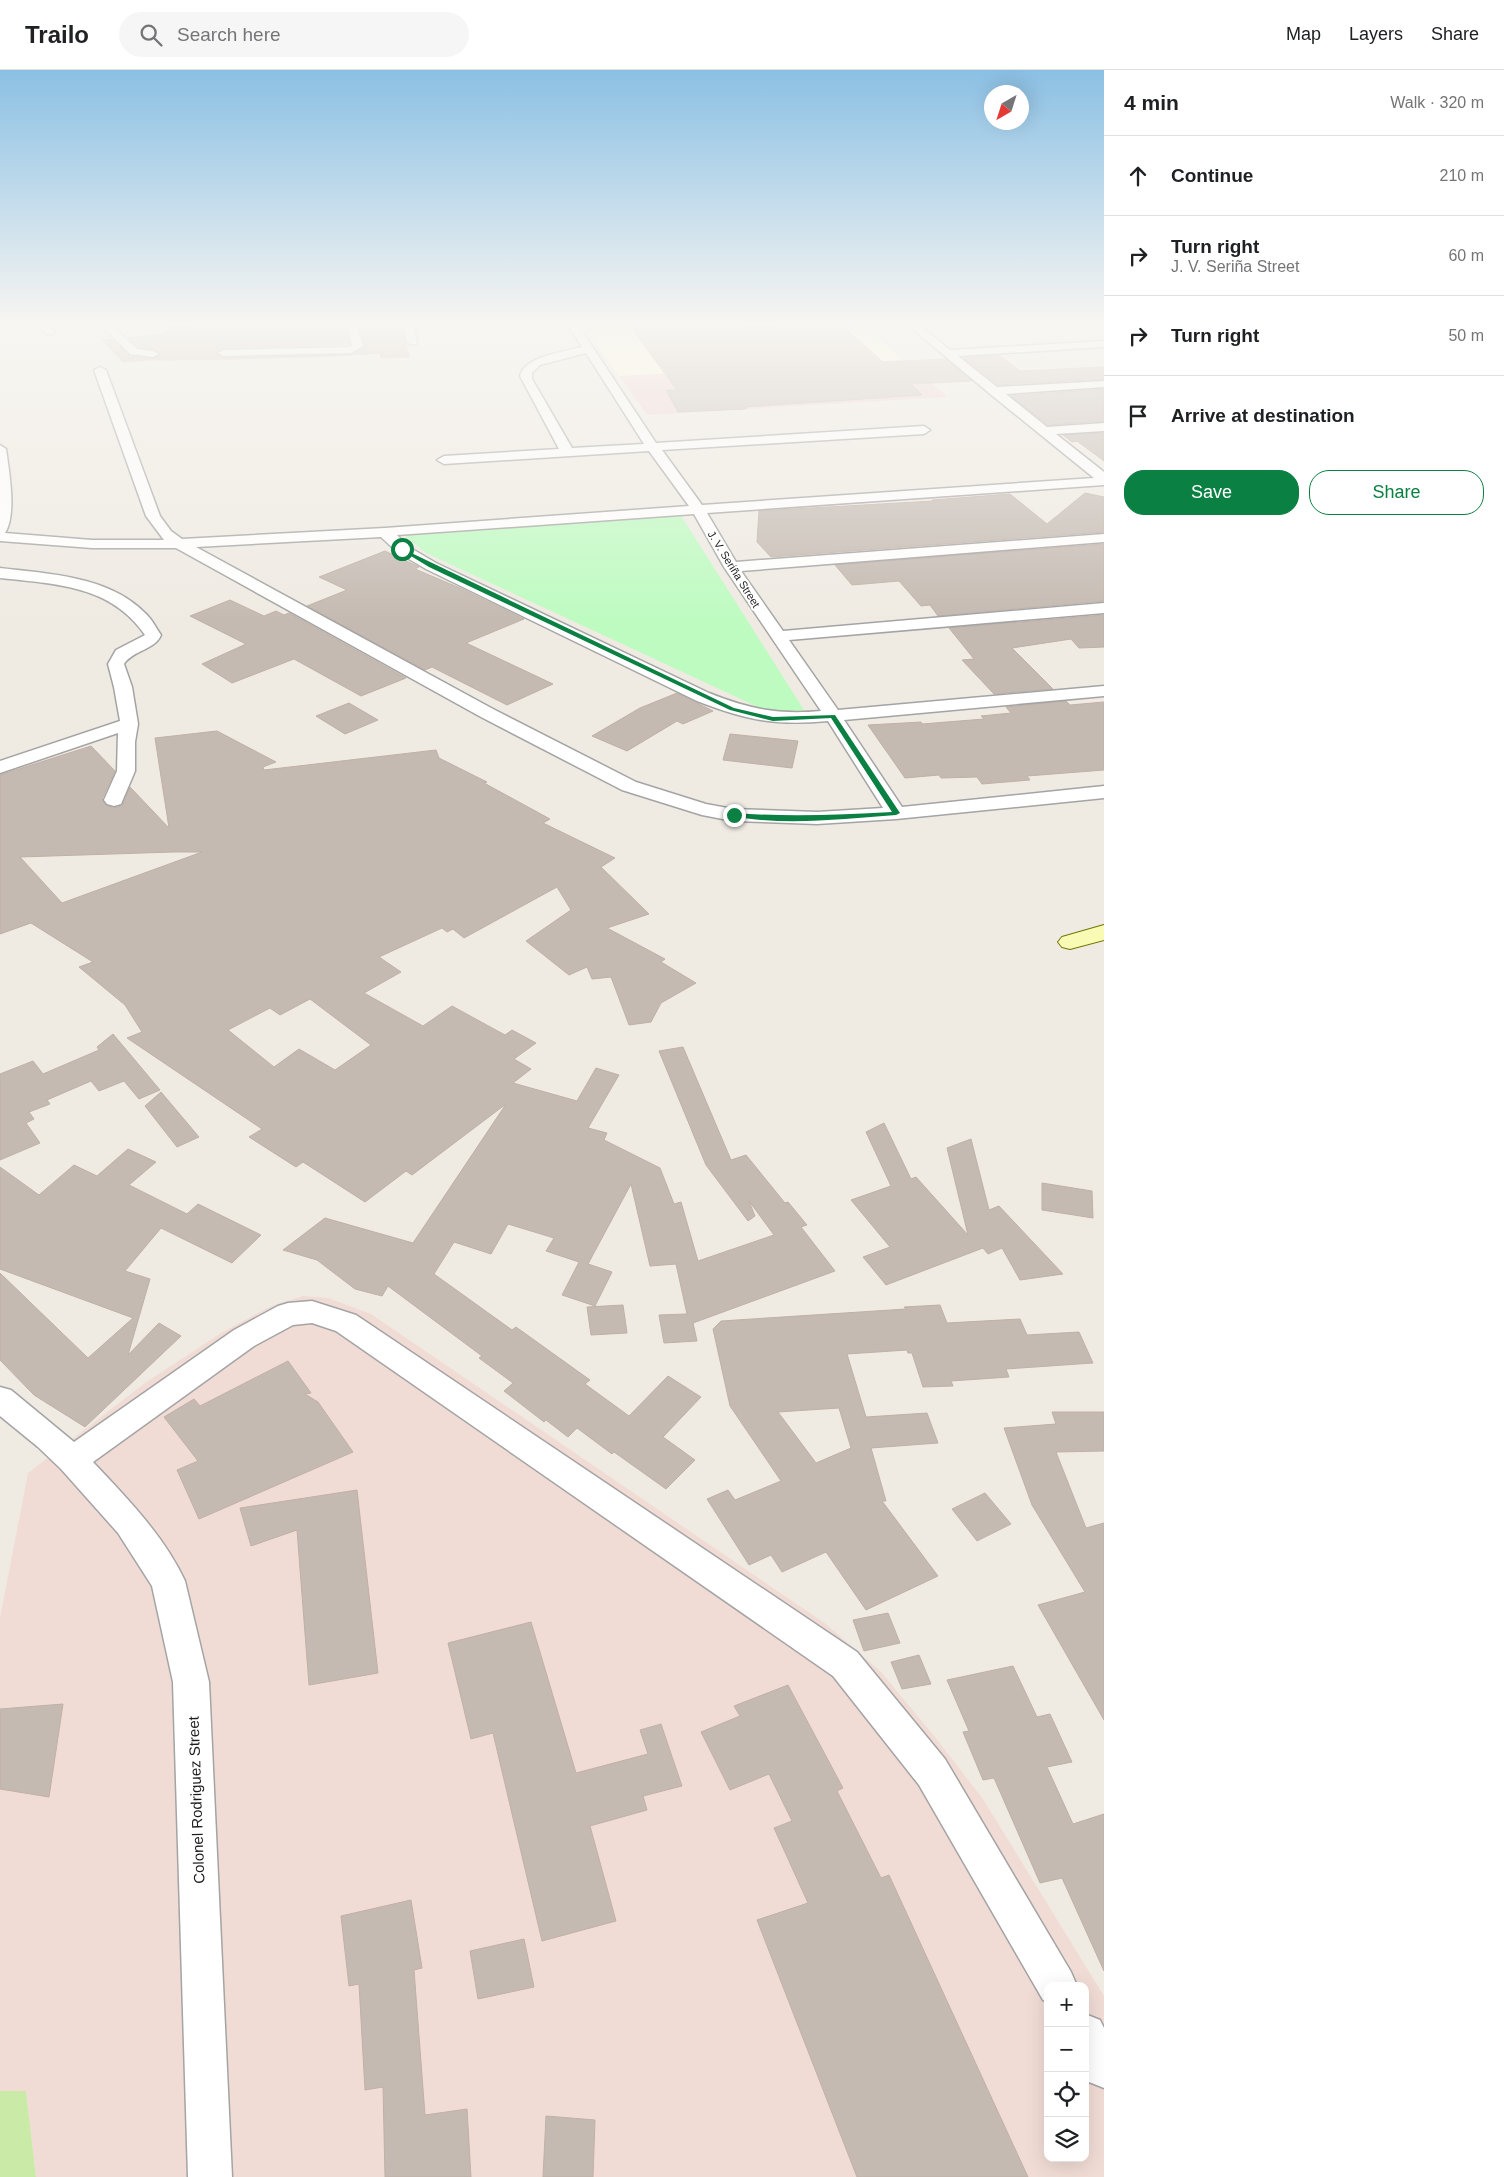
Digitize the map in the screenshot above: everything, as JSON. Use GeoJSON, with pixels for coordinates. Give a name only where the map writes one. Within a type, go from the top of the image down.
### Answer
{"type":"FeatureCollection","features":[{"type":"Feature","properties":{"kind":"street"},"geometry":{"type":"LineString","coordinates":[[119,423],[153,516],[166,534],[179,544],[487,713],[629,786],[702,809],[734,815],[777,818],[817,818],[896,813],[1104,792]]}},
{"type":"Feature","properties":{"kind":"street"},"geometry":{"type":"LineString","coordinates":[[551,423],[568,453]]}},
{"type":"Feature","properties":{"kind":"street","name":"J. V. Seriña Street"},"geometry":{"type":"LineString","coordinates":[[637,423],[698,509],[731,568],[833,716],[896,813]]}},
{"type":"Feature","properties":{"kind":"street"},"geometry":{"type":"LineString","coordinates":[[1032,423],[1104,480]]}},
{"type":"Feature","properties":{"kind":"street"},"geometry":{"type":"LineString","coordinates":[[1043,432],[1104,427]]}},
{"type":"Feature","properties":{"kind":"street"},"geometry":{"type":"LineString","coordinates":[[444,460],[924,430]]}},
{"type":"Feature","properties":{"kind":"street"},"geometry":{"type":"LineString","coordinates":[[0,449],[2,519],[0,530]]}},
{"type":"Feature","properties":{"kind":"street"},"geometry":{"type":"LineString","coordinates":[[0,537],[92,544],[179,544],[385,532],[1104,480]]}},
{"type":"Feature","properties":{"kind":"street"},"geometry":{"type":"LineString","coordinates":[[385,532],[402,549],[417,558],[732,709],[773,719],[833,716],[1104,691]]}},
{"type":"Feature","properties":{"kind":"street"},"geometry":{"type":"LineString","coordinates":[[731,568],[1104,538]]}},
{"type":"Feature","properties":{"kind":"street"},"geometry":{"type":"LineString","coordinates":[[0,573],[60,580],[110,595],[127,603],[144,621],[153,635],[152,638],[122,654],[116,664],[123,686],[129,724],[126,742],[126,771],[114,800]]}},
{"type":"Feature","properties":{"kind":"street"},"geometry":{"type":"LineString","coordinates":[[777,636],[1104,608]]}},
{"type":"Feature","properties":{"kind":"street"},"geometry":{"type":"LineString","coordinates":[[0,767],[129,724]]}},
{"type":"Feature","properties":{"kind":"street"},"geometry":{"type":"LineString","coordinates":[[1070,942],[1104,932]]}},
{"type":"Feature","properties":{"kind":"street"},"geometry":{"type":"LineString","coordinates":[[72,1460],[244,1338],[288,1314],[312,1312],[346,1322],[846,1664],[932,1772],[1055,1982]]}},
{"type":"Feature","properties":{"kind":"street","name":"Colonel Rodriguez Street"},"geometry":{"type":"LineString","coordinates":[[0,1399],[49,1438],[72,1460],[129,1523],[168,1581],[192,1682],[210,2177]]}},
{"type":"Feature","properties":{"kind":"street"},"geometry":{"type":"LineString","coordinates":[[1089,2042],[1104,2067]]}},
{"type":"Feature","properties":{"kind":"shaded area"},"geometry":{"type":"Polygon","coordinates":[[[303,1296],[328,1298],[371,1314],[826,1624],[881,1672],[983,1799],[1104,1996],[1104,2177],[36,2177],[26,2091],[0,2091],[0,1618],[28,1473],[145,1383],[221,1333],[271,1306],[303,1296]]]}},
{"type":"Feature","properties":{"kind":"green space"},"geometry":{"type":"Polygon","coordinates":[[[680,514],[804,710],[782,712],[758,707],[426,553],[404,535],[680,514]]]}},
{"type":"Feature","properties":{"kind":"green space"},"geometry":{"type":"Polygon","coordinates":[[[0,2091],[26,2091],[36,2177],[0,2177],[0,2091]]]}},
{"type":"Feature","properties":{"kind":"building"},"geometry":{"type":"Polygon","coordinates":[[[1046,423],[1071,423],[1048,425],[1046,423]]]}},
{"type":"Feature","properties":{"kind":"building"},"geometry":{"type":"Polygon","coordinates":[[[1104,433],[1104,461],[1077,441],[1072,442],[1063,435],[1104,433]]]}},
{"type":"Feature","properties":{"kind":"building"},"geometry":{"type":"Polygon","coordinates":[[[1085,493],[1104,497],[1104,532],[771,557],[757,542],[759,511],[933,501],[1010,494],[1047,524],[1085,493]]]}},
{"type":"Feature","properties":{"kind":"building"},"geometry":{"type":"Polygon","coordinates":[[[1104,544],[1104,601],[938,616],[930,605],[921,606],[899,581],[852,585],[835,565],[1104,544]]]}},
{"type":"Feature","properties":{"kind":"building"},"geometry":{"type":"Polygon","coordinates":[[[385,551],[419,567],[415,569],[524,619],[466,643],[553,684],[507,705],[432,667],[425,670],[307,606],[347,590],[319,577],[385,551]]]}},
{"type":"Feature","properties":{"kind":"building"},"geometry":{"type":"Polygon","coordinates":[[[230,600],[264,616],[276,611],[284,615],[289,613],[406,678],[361,696],[294,659],[232,683],[202,664],[246,644],[190,616],[230,600]]]}},
{"type":"Feature","properties":{"kind":"building"},"geometry":{"type":"Polygon","coordinates":[[[1104,615],[1104,647],[1079,648],[1071,639],[1012,648],[1053,689],[994,694],[962,660],[974,659],[949,628],[1104,615]]]}},
{"type":"Feature","properties":{"kind":"building"},"geometry":{"type":"Polygon","coordinates":[[[677,693],[713,711],[683,724],[677,721],[627,751],[592,736],[640,708],[677,693]]]}},
{"type":"Feature","properties":{"kind":"building"},"geometry":{"type":"Polygon","coordinates":[[[1066,701],[1070,705],[1104,702],[1104,770],[1027,776],[1030,780],[982,784],[977,777],[941,778],[939,775],[905,778],[868,725],[921,722],[922,724],[984,719],[981,716],[1011,713],[1006,707],[1066,701]]]}},
{"type":"Feature","properties":{"kind":"building"},"geometry":{"type":"Polygon","coordinates":[[[349,703],[378,720],[345,734],[316,716],[349,703]]]}},
{"type":"Feature","properties":{"kind":"building"},"geometry":{"type":"Polygon","coordinates":[[[217,731],[276,762],[263,767],[264,770],[436,750],[439,758],[487,782],[484,783],[550,819],[543,823],[615,858],[601,867],[649,914],[607,928],[665,959],[661,962],[696,983],[661,1003],[651,1022],[629,1025],[611,977],[592,979],[587,967],[569,975],[526,941],[571,910],[557,887],[464,938],[453,929],[447,932],[442,928],[379,957],[401,972],[364,993],[423,1026],[452,1006],[505,1035],[512,1030],[536,1043],[514,1059],[531,1069],[513,1083],[577,1101],[596,1068],[619,1075],[588,1128],[607,1133],[604,1140],[660,1168],[674,1204],[681,1202],[698,1261],[774,1235],[749,1201],[755,1216],[748,1221],[706,1165],[659,1051],[683,1047],[731,1160],[746,1155],[785,1203],[788,1202],[807,1225],[801,1227],[835,1271],[693,1323],[697,1341],[664,1343],[659,1315],[687,1314],[676,1264],[650,1266],[631,1184],[588,1264],[612,1272],[595,1306],[562,1295],[579,1262],[546,1251],[554,1238],[508,1224],[491,1254],[454,1242],[434,1274],[512,1330],[516,1327],[590,1380],[585,1384],[629,1416],[668,1376],[701,1397],[663,1437],[695,1460],[666,1489],[614,1452],[612,1454],[577,1428],[568,1437],[546,1420],[544,1422],[504,1391],[513,1383],[479,1358],[482,1356],[388,1286],[382,1296],[355,1289],[317,1260],[283,1250],[325,1218],[413,1243],[506,1104],[412,1175],[406,1171],[365,1202],[303,1162],[296,1167],[249,1137],[262,1129],[127,1038],[142,1032],[125,1005],[79,967],[93,962],[31,923],[0,934],[0,775],[91,746],[115,771],[102,799],[106,805],[113,808],[122,806],[130,787],[169,828],[155,738],[217,731]],[[202,852],[20,857],[62,903],[202,852]],[[310,999],[280,1015],[270,1008],[228,1030],[274,1067],[299,1049],[335,1070],[371,1045],[310,999]]]}},
{"type":"Feature","properties":{"kind":"building"},"geometry":{"type":"Polygon","coordinates":[[[730,734],[798,741],[792,768],[723,760],[730,734]]]}},
{"type":"Feature","properties":{"kind":"building"},"geometry":{"type":"Polygon","coordinates":[[[113,1034],[160,1090],[139,1099],[124,1081],[99,1091],[91,1081],[47,1100],[50,1104],[29,1112],[34,1119],[26,1123],[40,1143],[0,1160],[0,1074],[33,1061],[43,1074],[99,1050],[97,1047],[113,1034]]]}},
{"type":"Feature","properties":{"kind":"building"},"geometry":{"type":"Polygon","coordinates":[[[161,1092],[199,1137],[177,1147],[145,1106],[161,1092]]]}},
{"type":"Feature","properties":{"kind":"building"},"geometry":{"type":"Polygon","coordinates":[[[884,1123],[911,1179],[916,1177],[968,1235],[947,1148],[971,1139],[989,1210],[999,1206],[1063,1274],[1020,1280],[1002,1248],[988,1254],[983,1248],[886,1285],[863,1257],[890,1247],[851,1200],[891,1186],[866,1132],[884,1123]]]}},
{"type":"Feature","properties":{"kind":"building"},"geometry":{"type":"Polygon","coordinates":[[[128,1149],[156,1162],[129,1185],[187,1214],[198,1204],[261,1235],[232,1263],[161,1228],[125,1271],[150,1279],[128,1355],[159,1323],[181,1336],[85,1427],[34,1395],[0,1360],[0,1273],[88,1358],[133,1318],[0,1269],[0,1167],[39,1195],[74,1165],[97,1176],[128,1149]]]}},
{"type":"Feature","properties":{"kind":"building"},"geometry":{"type":"Polygon","coordinates":[[[1042,1183],[1092,1191],[1093,1218],[1042,1210],[1042,1183]]]}},
{"type":"Feature","properties":{"kind":"building"},"geometry":{"type":"Polygon","coordinates":[[[623,1305],[627,1333],[591,1335],[587,1307],[623,1305]]]}},
{"type":"Feature","properties":{"kind":"building"},"geometry":{"type":"Polygon","coordinates":[[[940,1305],[947,1323],[1020,1319],[1027,1335],[1079,1332],[1093,1363],[1006,1369],[1009,1377],[951,1381],[953,1386],[923,1387],[912,1353],[908,1353],[907,1350],[847,1354],[866,1417],[927,1413],[938,1443],[871,1448],[886,1501],[882,1501],[938,1576],[866,1610],[826,1552],[782,1572],[771,1555],[749,1565],[707,1499],[728,1490],[735,1500],[781,1481],[730,1406],[713,1329],[721,1321],[906,1309],[904,1307],[940,1305]],[[839,1408],[778,1412],[816,1463],[851,1448],[839,1408]]]}},
{"type":"Feature","properties":{"kind":"building"},"geometry":{"type":"Polygon","coordinates":[[[288,1361],[311,1393],[305,1394],[318,1402],[353,1452],[199,1519],[177,1470],[198,1461],[164,1417],[194,1399],[200,1406],[288,1361]]]}},
{"type":"Feature","properties":{"kind":"building"},"geometry":{"type":"Polygon","coordinates":[[[1052,1412],[1104,1412],[1104,1451],[1056,1452],[1086,1528],[1104,1523],[1104,1720],[1038,1605],[1085,1592],[1032,1505],[1004,1428],[1056,1424],[1052,1412]]]}},
{"type":"Feature","properties":{"kind":"building"},"geometry":{"type":"Polygon","coordinates":[[[357,1490],[378,1673],[309,1685],[297,1530],[251,1546],[240,1508],[357,1490]]]}},
{"type":"Feature","properties":{"kind":"building"},"geometry":{"type":"Polygon","coordinates":[[[985,1493],[1011,1524],[977,1541],[952,1509],[985,1493]]]}},
{"type":"Feature","properties":{"kind":"building"},"geometry":{"type":"Polygon","coordinates":[[[888,1613],[900,1643],[864,1651],[853,1620],[888,1613]]]}},
{"type":"Feature","properties":{"kind":"building"},"geometry":{"type":"Polygon","coordinates":[[[531,1622],[576,1773],[648,1754],[640,1730],[661,1724],[682,1786],[643,1796],[647,1810],[590,1826],[616,1921],[542,1941],[493,1733],[471,1739],[448,1643],[531,1622]]]}},
{"type":"Feature","properties":{"kind":"building"},"geometry":{"type":"Polygon","coordinates":[[[919,1655],[931,1684],[902,1689],[891,1662],[919,1655]]]}},
{"type":"Feature","properties":{"kind":"building"},"geometry":{"type":"Polygon","coordinates":[[[1013,1666],[1037,1717],[1050,1714],[1072,1762],[1047,1767],[1073,1824],[1104,1814],[1104,1971],[1062,1878],[1040,1883],[994,1778],[983,1780],[963,1732],[969,1731],[947,1680],[1013,1666]]]}},
{"type":"Feature","properties":{"kind":"building"},"geometry":{"type":"Polygon","coordinates":[[[788,1685],[843,1788],[837,1791],[881,1878],[889,1875],[1028,2177],[857,2177],[757,1920],[808,1903],[774,1828],[792,1821],[769,1774],[730,1790],[701,1732],[740,1716],[734,1706],[788,1685]]]}},
{"type":"Feature","properties":{"kind":"building"},"geometry":{"type":"Polygon","coordinates":[[[63,1704],[49,1797],[0,1789],[0,1709],[63,1704]]]}},
{"type":"Feature","properties":{"kind":"building"},"geometry":{"type":"Polygon","coordinates":[[[411,1900],[422,1968],[414,1970],[425,2115],[467,2109],[471,2177],[385,2177],[383,2087],[365,2090],[359,1984],[349,1986],[341,1916],[411,1900]]]}},
{"type":"Feature","properties":{"kind":"building"},"geometry":{"type":"Polygon","coordinates":[[[524,1939],[534,1987],[478,1999],[470,1951],[524,1939]]]}},
{"type":"Feature","properties":{"kind":"building"},"geometry":{"type":"Polygon","coordinates":[[[546,2116],[595,2120],[593,2177],[543,2177],[546,2116]]]}},
{"type":"Feature","properties":{"kind":"route"},"geometry":{"type":"LineString","coordinates":[[402,549],[431,566],[732,709],[750,715],[773,719],[833,716],[896,813],[817,818],[734,815]]}}]}
